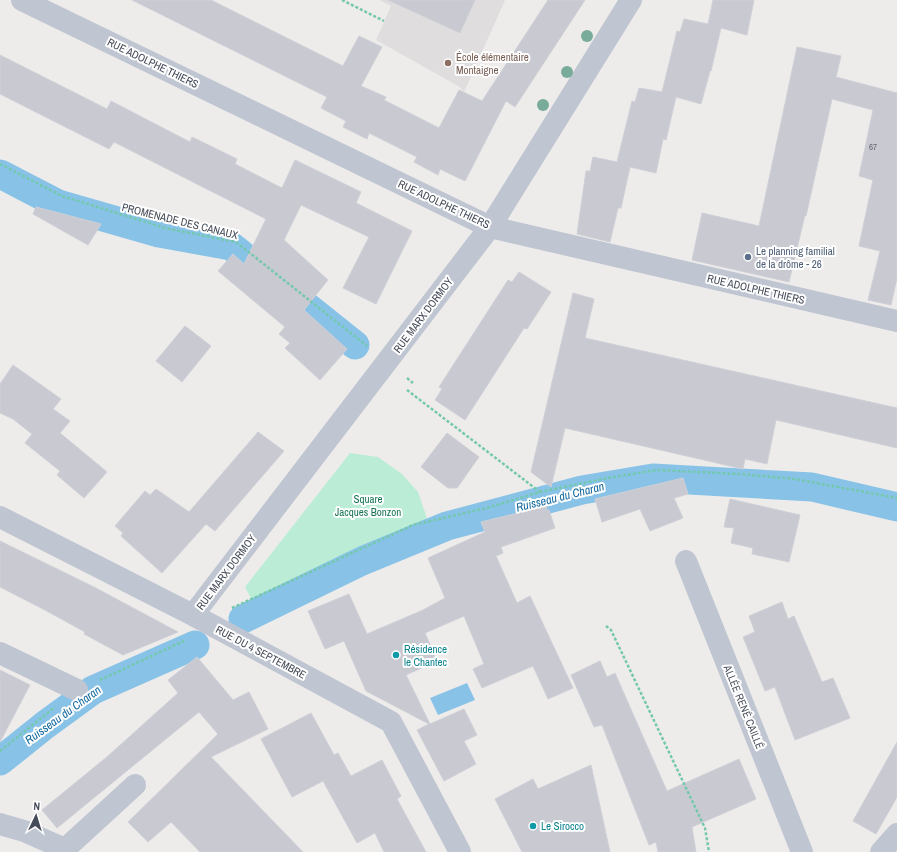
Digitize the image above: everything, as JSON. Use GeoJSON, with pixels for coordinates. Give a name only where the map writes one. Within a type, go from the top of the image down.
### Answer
{"type":"FeatureCollection","features":[{"type":"Feature","properties":{"kind":"street","name":"RUE ADOLPHE THIERS"},"geometry":{"type":"LineString","coordinates":[[22,0],[490,227],[897,321]]}},
{"type":"Feature","properties":{"kind":"street","name":"RUE MARX DORMOY"},"geometry":{"type":"LineString","coordinates":[[193,615],[490,227],[631,0]]}},
{"type":"Feature","properties":{"kind":"street","name":"RUE DU 4 SEPTEMBRE"},"geometry":{"type":"LineString","coordinates":[[0,517],[193,615],[391,722],[460,852]]}},
{"type":"Feature","properties":{"kind":"street","name":"ALLÉE RENÉ CAILLÉ"},"geometry":{"type":"LineString","coordinates":[[686,561],[802,852]]}},
{"type":"Feature","properties":{"kind":"street"},"geometry":{"type":"LineString","coordinates":[[0,653],[77,690]]}},
{"type":"Feature","properties":{"kind":"street"},"geometry":{"type":"LineString","coordinates":[[0,824],[24,831],[65,849],[135,785]]}},
{"type":"Feature","properties":{"kind":"street"},"geometry":{"type":"LineString","coordinates":[[881,852],[897,834]]}},
{"type":"Feature","properties":{"kind":"path"},"geometry":{"type":"LineString","coordinates":[[342,0],[384,21]]}},
{"type":"Feature","properties":{"kind":"path","name":"PROMENADE DES CANAUX"},"geometry":{"type":"LineString","coordinates":[[0,164],[62,196],[165,228],[236,242],[413,383]]}},
{"type":"Feature","properties":{"kind":"path"},"geometry":{"type":"LineString","coordinates":[[407,390],[540,492]]}},
{"type":"Feature","properties":{"kind":"path"},"geometry":{"type":"LineString","coordinates":[[230,608],[413,524],[486,508],[540,492],[608,478],[657,470],[795,479],[897,498]]}},
{"type":"Feature","properties":{"kind":"path"},"geometry":{"type":"LineString","coordinates":[[606,626],[611,630],[705,828],[710,852]]}},
{"type":"Feature","properties":{"kind":"shaded area","name":"École élémentaire Montaigne"},"geometry":{"type":"Polygon","coordinates":[[[379,0],[505,0],[464,92],[460,87],[376,40],[391,6],[379,0]]]}},
{"type":"Feature","properties":{"kind":"green space","name":"Square Jacques Bonzon"},"geometry":{"type":"Polygon","coordinates":[[[350,453],[378,457],[402,474],[418,492],[430,527],[256,608],[245,587],[350,453]]]}},
{"type":"Feature","properties":{"kind":"water"},"geometry":{"type":"Polygon","coordinates":[[[467,683],[475,700],[438,715],[430,698],[467,683]]]}},
{"type":"Feature","properties":{"kind":"building"},"geometry":{"type":"Polygon","coordinates":[[[132,0],[211,0],[343,66],[359,36],[382,47],[361,86],[386,97],[384,100],[439,128],[459,90],[482,101],[548,0],[585,0],[515,107],[506,101],[465,181],[440,169],[438,175],[414,162],[417,157],[369,133],[367,139],[343,127],[346,121],[321,108],[327,97],[132,0]]]}},
{"type":"Feature","properties":{"kind":"building"},"geometry":{"type":"Polygon","coordinates":[[[388,0],[475,0],[460,33],[388,0]]]}},
{"type":"Feature","properties":{"kind":"building"},"geometry":{"type":"Polygon","coordinates":[[[713,0],[754,0],[747,35],[721,28],[711,71],[701,104],[676,97],[666,140],[663,139],[656,173],[630,167],[621,208],[618,208],[610,242],[577,234],[586,171],[590,171],[593,157],[617,162],[632,101],[635,102],[639,88],[662,92],[677,31],[680,32],[684,19],[708,24],[713,0]]]}},
{"type":"Feature","properties":{"kind":"building"},"geometry":{"type":"Polygon","coordinates":[[[797,47],[841,56],[836,77],[897,93],[897,278],[891,305],[868,300],[880,251],[859,246],[873,180],[859,176],[873,110],[832,99],[806,216],[805,215],[789,282],[692,260],[702,213],[759,226],[797,47]]]}},
{"type":"Feature","properties":{"kind":"building"},"geometry":{"type":"Polygon","coordinates":[[[0,55],[107,109],[111,101],[190,142],[192,137],[237,159],[235,164],[282,188],[295,160],[361,192],[356,203],[412,231],[376,304],[343,288],[369,237],[301,205],[284,240],[328,280],[304,310],[347,349],[320,380],[285,348],[290,343],[279,334],[285,327],[218,271],[233,254],[244,264],[266,219],[114,142],[109,149],[0,94],[0,55]]]}},
{"type":"Feature","properties":{"kind":"building"},"geometry":{"type":"Polygon","coordinates":[[[36,207],[101,224],[88,245],[33,214],[36,207]]]}},
{"type":"Feature","properties":{"kind":"building"},"geometry":{"type":"Polygon","coordinates":[[[519,272],[551,292],[527,329],[524,328],[465,420],[435,400],[442,389],[439,387],[508,280],[512,282],[519,272]]]}},
{"type":"Feature","properties":{"kind":"building"},"geometry":{"type":"Polygon","coordinates":[[[573,293],[594,299],[585,338],[897,408],[897,448],[776,420],[767,464],[745,459],[743,469],[565,428],[551,487],[531,472],[573,293]]]}},
{"type":"Feature","properties":{"kind":"building"},"geometry":{"type":"Polygon","coordinates":[[[185,326],[211,346],[182,382],[156,361],[185,326]]]}},
{"type":"Feature","properties":{"kind":"building"},"geometry":{"type":"Polygon","coordinates":[[[13,365],[61,399],[53,409],[70,421],[60,433],[107,472],[84,498],[57,475],[60,471],[25,443],[32,434],[13,419],[0,413],[0,384],[13,365]]]}},
{"type":"Feature","properties":{"kind":"building"},"geometry":{"type":"Polygon","coordinates":[[[258,432],[284,451],[215,531],[206,524],[162,573],[121,536],[123,533],[115,526],[145,491],[150,495],[156,489],[189,512],[258,432]]]}},
{"type":"Feature","properties":{"kind":"building"},"geometry":{"type":"Polygon","coordinates":[[[447,433],[479,457],[457,488],[448,488],[421,467],[447,433]]]}},
{"type":"Feature","properties":{"kind":"building"},"geometry":{"type":"Polygon","coordinates":[[[683,478],[688,494],[674,498],[683,518],[650,531],[640,509],[602,522],[595,499],[683,478]]]}},
{"type":"Feature","properties":{"kind":"building"},"geometry":{"type":"Polygon","coordinates":[[[730,499],[800,515],[789,562],[752,554],[753,548],[731,543],[734,528],[724,527],[730,499]]]}},
{"type":"Feature","properties":{"kind":"building"},"geometry":{"type":"Polygon","coordinates":[[[547,506],[546,510],[549,510],[555,528],[501,547],[503,553],[496,556],[517,603],[530,596],[573,688],[548,699],[533,666],[482,688],[473,669],[484,664],[464,616],[425,633],[437,661],[406,675],[430,724],[464,709],[477,735],[464,741],[476,764],[444,781],[417,730],[429,724],[366,691],[344,641],[325,649],[308,611],[349,594],[367,634],[423,610],[445,598],[428,558],[485,532],[481,522],[547,506]]]}},
{"type":"Feature","properties":{"kind":"building"},"geometry":{"type":"Polygon","coordinates":[[[0,541],[94,587],[178,632],[123,655],[84,634],[85,632],[0,587],[0,541]]]}},
{"type":"Feature","properties":{"kind":"building"},"geometry":{"type":"Polygon","coordinates":[[[782,602],[788,619],[794,616],[822,682],[833,678],[850,718],[795,740],[775,687],[765,691],[743,637],[755,632],[749,616],[782,602]]]}},
{"type":"Feature","properties":{"kind":"building"},"geometry":{"type":"Polygon","coordinates":[[[197,657],[233,700],[249,692],[268,729],[211,757],[303,852],[200,852],[171,822],[148,842],[128,822],[218,734],[199,712],[57,828],[42,810],[108,756],[178,693],[168,680],[197,657]]]}},
{"type":"Feature","properties":{"kind":"building"},"geometry":{"type":"Polygon","coordinates":[[[600,661],[607,677],[615,673],[667,791],[739,759],[756,799],[692,827],[696,852],[658,852],[656,842],[649,845],[602,725],[594,727],[571,675],[600,661]]]}},
{"type":"Feature","properties":{"kind":"building"},"geometry":{"type":"Polygon","coordinates":[[[0,670],[30,685],[0,742],[0,670]]]}},
{"type":"Feature","properties":{"kind":"building"},"geometry":{"type":"Polygon","coordinates":[[[311,713],[334,755],[338,753],[351,776],[382,760],[401,796],[397,799],[426,852],[384,852],[375,833],[357,843],[323,781],[292,797],[261,739],[311,713]]]}},
{"type":"Feature","properties":{"kind":"building"},"geometry":{"type":"Polygon","coordinates":[[[897,742],[897,797],[876,834],[853,821],[897,742]]]}},
{"type":"Feature","properties":{"kind":"building"},"geometry":{"type":"Polygon","coordinates":[[[591,765],[610,852],[522,852],[495,799],[533,779],[538,789],[591,765]]]}},
{"type":"Feature","properties":{"kind":"waterway"},"geometry":{"type":"LineString","coordinates":[[0,174],[58,204],[159,233],[231,246],[355,345]]}},
{"type":"Feature","properties":{"kind":"waterway","name":"Ruisseau du Charan"},"geometry":{"type":"LineString","coordinates":[[243,619],[362,561],[447,526],[582,490],[653,478],[812,487],[897,507]]}},
{"type":"Feature","properties":{"kind":"waterway","name":"Ruisseau du Charan"},"geometry":{"type":"LineString","coordinates":[[0,761],[45,725],[93,690],[195,645]]}},
{"type":"Feature","properties":{"kind":"place","name":"École élémentaire Montaigne"},"geometry":{"type":"Point","coordinates":[448,63]}},
{"type":"Feature","properties":{"kind":"place","name":"Le planning familial de la drôme - 26"},"geometry":{"type":"Point","coordinates":[748,257]}},
{"type":"Feature","properties":{"kind":"place","name":"Résidence le Chantec"},"geometry":{"type":"Point","coordinates":[396,655]}},
{"type":"Feature","properties":{"kind":"place","name":"Le Sirocco"},"geometry":{"type":"Point","coordinates":[533,826]}}]}
